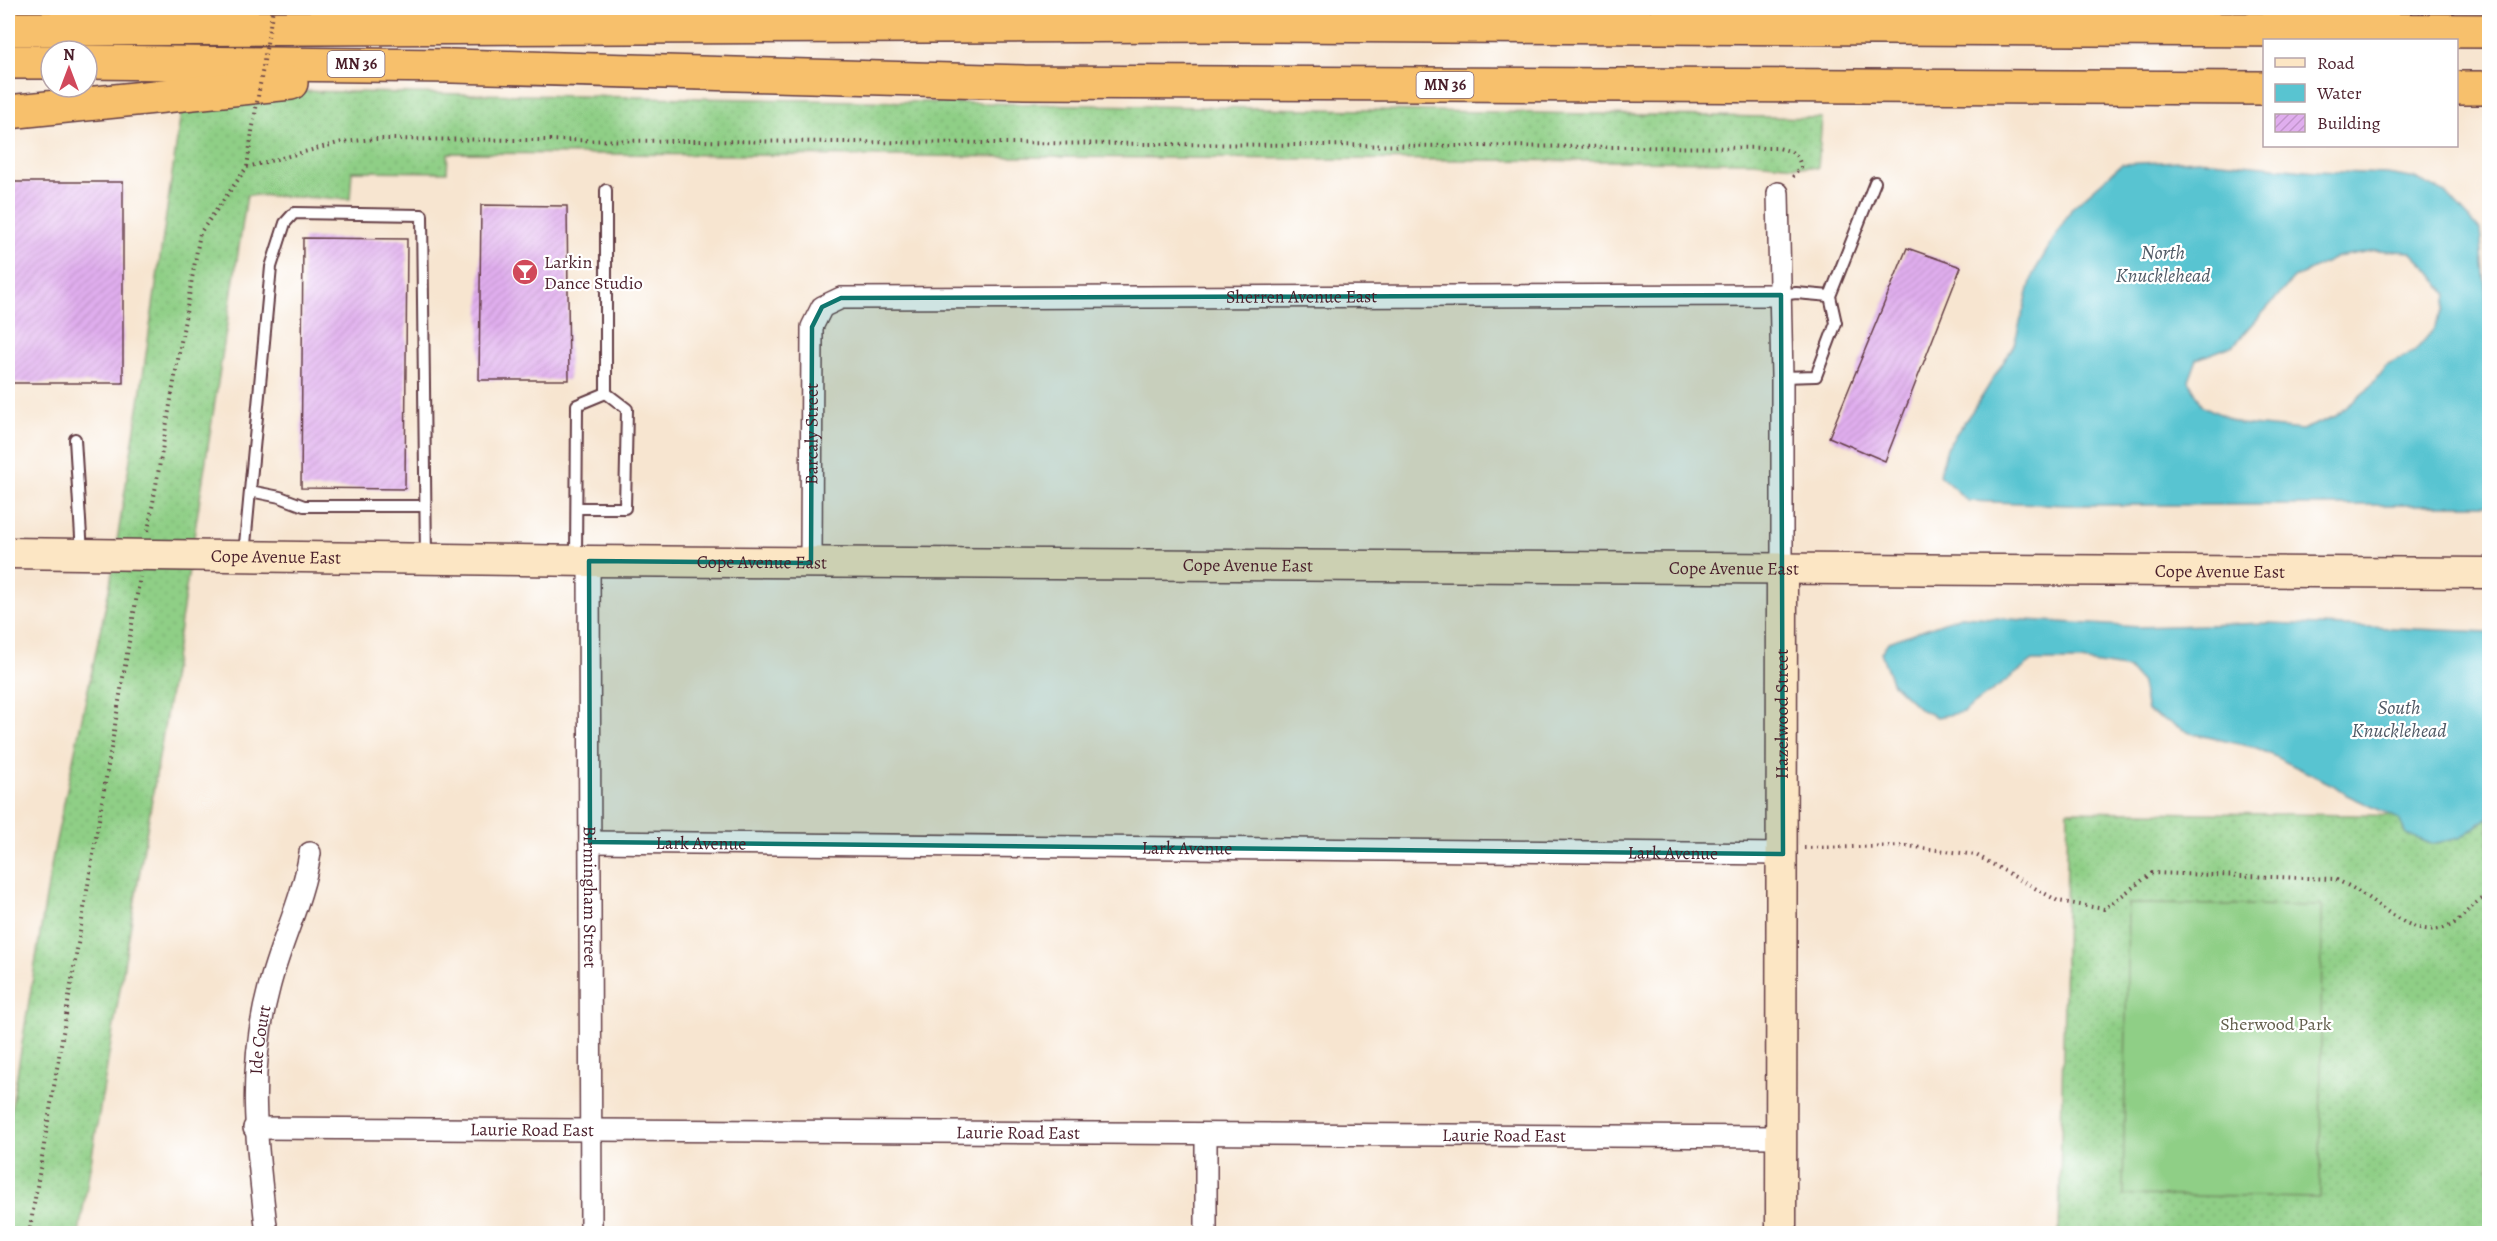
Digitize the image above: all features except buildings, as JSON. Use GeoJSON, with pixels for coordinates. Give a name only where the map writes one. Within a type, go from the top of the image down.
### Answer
{"type":"FeatureCollection","features":[{"type":"Feature","properties":{"kind":"highway"},"geometry":{"type":"LineString","coordinates":[[319,8],[411,14],[510,27]]}},
{"type":"Feature","properties":{"kind":"highway","name":"MN 36"},"geometry":{"type":"LineString","coordinates":[[8,29],[1239,25],[2490,31]]}},
{"type":"Feature","properties":{"kind":"highway"},"geometry":{"type":"LineString","coordinates":[[8,62],[39,62]]}},
{"type":"Feature","properties":{"kind":"highway","name":"MN 36"},"geometry":{"type":"LineString","coordinates":[[99,62],[417,65],[1048,82],[2263,88]]}},
{"type":"Feature","properties":{"kind":"highway"},"geometry":{"type":"LineString","coordinates":[[8,112],[309,81],[625,71]]}},
{"type":"Feature","properties":{"kind":"highway"},"geometry":{"type":"LineString","coordinates":[[2458,88],[2490,88]]}},
{"type":"Feature","properties":{"kind":"street","name":"Hazelwood Street"},"geometry":{"type":"LineString","coordinates":[[1778,193],[1782,377],[1782,570],[1790,851],[1781,1233]]}},
{"type":"Feature","properties":{"kind":"street","name":"Sherren Avenue East"},"geometry":{"type":"LineString","coordinates":[[822,307],[841,298],[1781,295]]}},
{"type":"Feature","properties":{"kind":"street","name":"Barcaly Street"},"geometry":{"type":"LineString","coordinates":[[811,563],[812,327],[822,307]]}},
{"type":"Feature","properties":{"kind":"street","name":"Cope Avenue East"},"geometry":{"type":"LineString","coordinates":[[8,553],[811,563],[2490,573]]}},
{"type":"Feature","properties":{"kind":"street","name":"Birmingham Street"},"geometry":{"type":"LineString","coordinates":[[582,561],[590,842],[591,1233]]}},
{"type":"Feature","properties":{"kind":"street","name":"Lark Avenue"},"geometry":{"type":"LineString","coordinates":[[590,842],[1790,851]]}},
{"type":"Feature","properties":{"kind":"street","name":"Ide Court"},"geometry":{"type":"LineString","coordinates":[[267,1233],[254,1128],[257,1058],[268,990],[306,875],[310,853]]}},
{"type":"Feature","properties":{"kind":"street","name":"Laurie Road East"},"geometry":{"type":"LineString","coordinates":[[254,1128],[1782,1137]]}},
{"type":"Feature","properties":{"kind":"street"},"geometry":{"type":"LineString","coordinates":[[1206,1134],[1206,1233]]}},
{"type":"Feature","properties":{"kind":"lane"},"geometry":{"type":"LineString","coordinates":[[1782,377],[1816,376],[1836,323],[1830,296],[1875,182]]}},
{"type":"Feature","properties":{"kind":"lane"},"geometry":{"type":"LineString","coordinates":[[606,190],[606,393]]}},
{"type":"Feature","properties":{"kind":"lane"},"geometry":{"type":"LineString","coordinates":[[244,555],[271,267],[285,223],[294,213],[422,215],[426,558]]}},
{"type":"Feature","properties":{"kind":"lane"},"geometry":{"type":"LineString","coordinates":[[1781,295],[1796,293],[1830,296]]}},
{"type":"Feature","properties":{"kind":"lane"},"geometry":{"type":"LineString","coordinates":[[582,561],[577,508],[577,405],[606,393]]}},
{"type":"Feature","properties":{"kind":"lane"},"geometry":{"type":"LineString","coordinates":[[577,508],[626,508],[627,409],[606,393]]}},
{"type":"Feature","properties":{"kind":"lane"},"geometry":{"type":"LineString","coordinates":[[75,438],[82,554]]}},
{"type":"Feature","properties":{"kind":"lane"},"geometry":{"type":"LineString","coordinates":[[250,491],[280,497],[304,506],[425,506]]}},
{"type":"Feature","properties":{"kind":"path"},"geometry":{"type":"LineString","coordinates":[[29,1233],[200,233],[247,166],[273,8]]}},
{"type":"Feature","properties":{"kind":"path"},"geometry":{"type":"LineString","coordinates":[[247,166],[342,142],[376,139],[1778,148],[1793,151],[1799,158],[1801,167],[1778,193]]}},
{"type":"Feature","properties":{"kind":"path"},"geometry":{"type":"LineString","coordinates":[[1790,851],[1907,846],[1976,855],[2058,901],[2104,909],[2152,873],[2335,879],[2357,890],[2415,927],[2430,930],[2446,928],[2480,899],[2490,897]]}},
{"type":"Feature","properties":{"kind":"highlighted area"},"geometry":{"type":"Polygon","coordinates":[[[1781,295],[1783,854],[590,842],[589,561],[811,563],[812,327],[822,307],[841,298],[1781,295]]]}},
{"type":"Feature","properties":{"kind":"green space"},"geometry":{"type":"Polygon","coordinates":[[[297,91],[1822,118],[1818,168],[1753,162],[448,153],[447,172],[352,171],[350,199],[247,195],[169,698],[79,1233],[8,1234],[8,1129],[53,855],[110,585],[181,112],[297,91]]]}},
{"type":"Feature","properties":{"kind":"green space","name":"Sherwood Park"},"geometry":{"type":"Polygon","coordinates":[[[2068,811],[2489,817],[2489,1233],[2059,1234],[2068,811]]]}},
{"type":"Feature","properties":{"kind":"green space"},"geometry":{"type":"Polygon","coordinates":[[[2128,904],[2322,906],[2320,1198],[2123,1195],[2128,904]]]}},
{"type":"Feature","properties":{"kind":"water","name":"North Knucklehead"},"geometry":{"type":"Polygon","coordinates":[[[2200,160],[2316,171],[2387,174],[2417,179],[2446,193],[2480,230],[2490,339],[2489,505],[2067,505],[1968,501],[1939,475],[1948,445],[1980,400],[2014,345],[2033,274],[2072,208],[2122,164],[2200,160]],[[2376,250],[2337,257],[2294,278],[2234,345],[2197,359],[2189,381],[2203,406],[2240,424],[2302,430],[2336,416],[2368,389],[2386,366],[2415,351],[2433,330],[2445,309],[2447,294],[2431,272],[2411,252],[2376,250]]]}},
{"type":"Feature","properties":{"kind":"water","name":"South Knucklehead"},"geometry":{"type":"Polygon","coordinates":[[[1961,616],[2139,627],[2269,623],[2489,632],[2489,817],[2460,838],[2431,844],[2406,834],[2399,819],[2257,748],[2190,733],[2147,711],[2142,684],[2129,669],[2081,661],[2033,661],[1963,712],[1937,717],[1921,710],[1893,684],[1881,653],[1888,642],[1961,616]]]}},
{"type":"Feature","properties":{"kind":"place","name":"Larkin Dance Studio"},"geometry":{"type":"Point","coordinates":[525,272]}}]}
